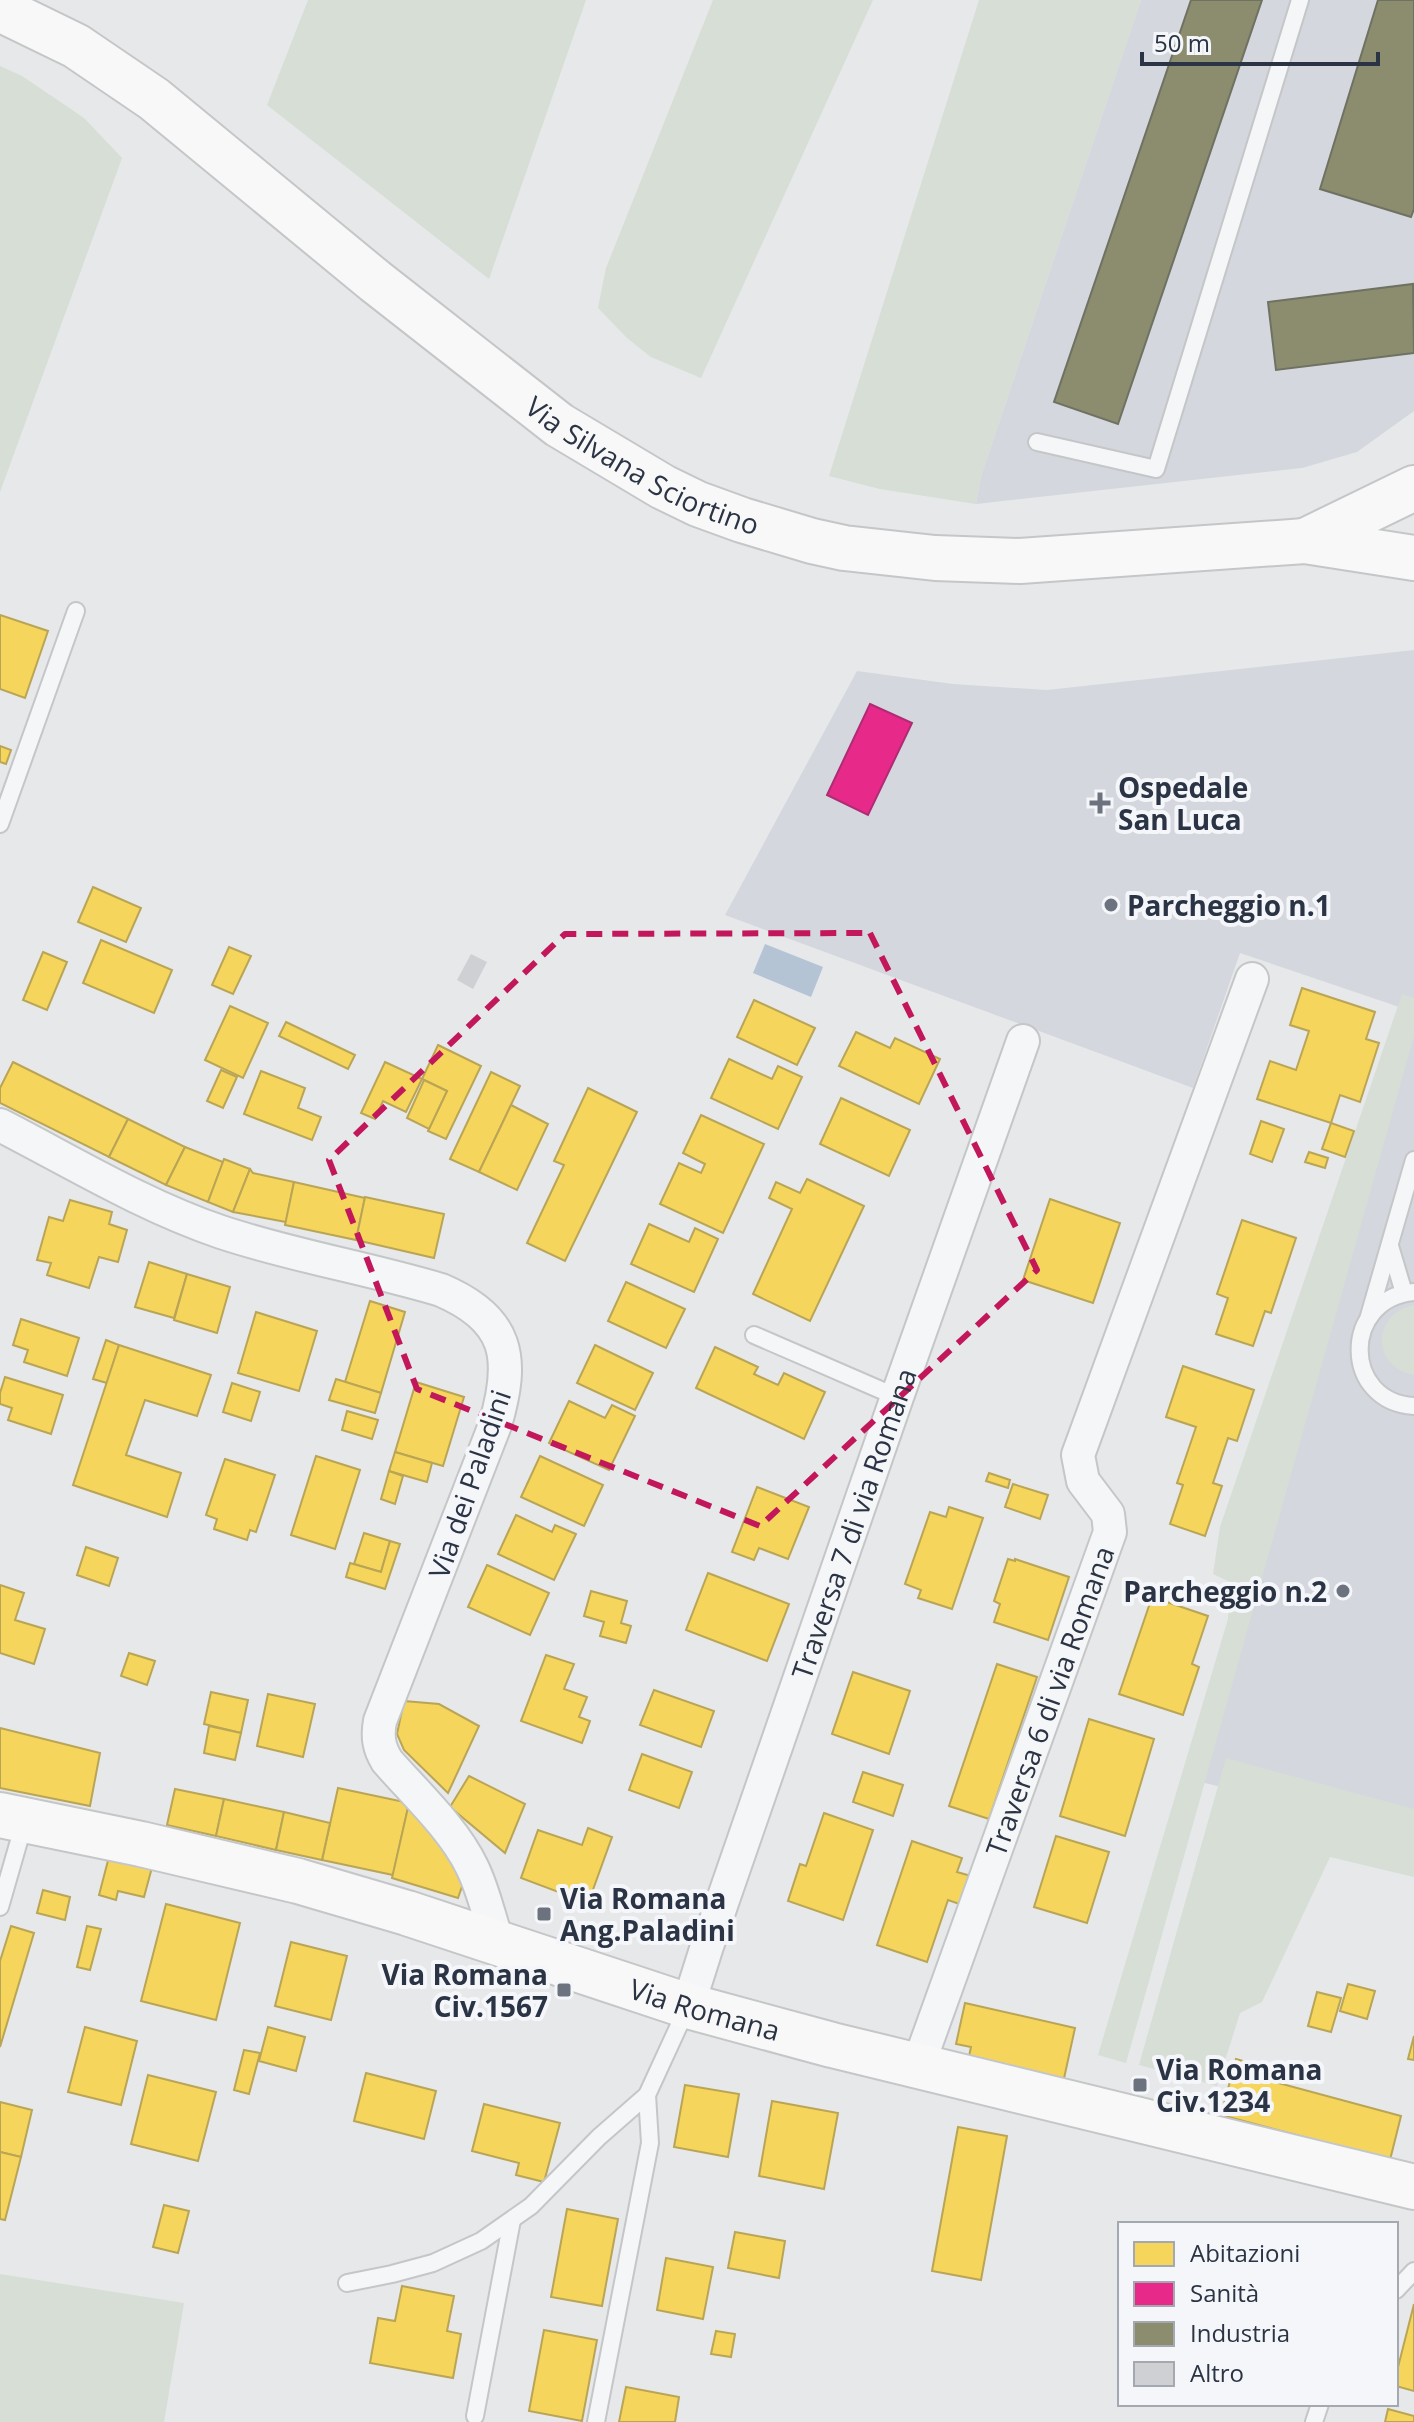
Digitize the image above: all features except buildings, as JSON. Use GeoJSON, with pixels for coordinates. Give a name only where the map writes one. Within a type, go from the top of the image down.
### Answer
{"type":"FeatureCollection","features":[{"type":"Feature","properties":{"kind":"street","name":"Via Silvana Sciortino"},"geometry":{"type":"LineString","coordinates":[[0,9],[76,46],[154,99],[363,271],[559,425],[663,487],[698,504],[812,541],[901,555],[951,559],[1020,561],[1305,541],[1414,558]]}},
{"type":"Feature","properties":{"kind":"street"},"geometry":{"type":"LineString","coordinates":[[1305,541],[1414,488]]}},
{"type":"Feature","properties":{"kind":"street","name":"Traversa 6 di via Romana"},"geometry":{"type":"LineString","coordinates":[[918,2066],[1110,1532],[1108,1514],[1083,1481],[1078,1455],[1252,979]]}},
{"type":"Feature","properties":{"kind":"street","name":"Traversa 7 di via Romana"},"geometry":{"type":"LineString","coordinates":[[688,2006],[1023,1041]]}},
{"type":"Feature","properties":{"kind":"street","name":"Via dei Paladini"},"geometry":{"type":"LineString","coordinates":[[0,1125],[120,1188],[219,1232],[426,1285],[456,1296],[480,1312],[496,1332],[506,1366],[500,1411],[380,1721],[378,1736],[381,1752],[387,1761],[454,1839],[472,1866],[498,1943]]}},
{"type":"Feature","properties":{"kind":"street","name":"Via Romana"},"geometry":{"type":"LineString","coordinates":[[13,1817],[298,1881],[407,1913],[688,2006],[918,2066],[1414,2187]]}},
{"type":"Feature","properties":{"kind":"lane"},"geometry":{"type":"LineString","coordinates":[[1037,442],[1156,469],[1300,0]]}},
{"type":"Feature","properties":{"kind":"lane"},"geometry":{"type":"LineString","coordinates":[[0,824],[76,611]]}},
{"type":"Feature","properties":{"kind":"lane"},"geometry":{"type":"LineString","coordinates":[[1414,1160],[1359,1345],[1364,1373],[1382,1396],[1414,1406]]}},
{"type":"Feature","properties":{"kind":"lane"},"geometry":{"type":"LineString","coordinates":[[1368,1318],[1390,1298],[1409,1292],[1390,1246]]}},
{"type":"Feature","properties":{"kind":"lane"},"geometry":{"type":"LineString","coordinates":[[754,1335],[897,1397]]}},
{"type":"Feature","properties":{"kind":"lane"},"geometry":{"type":"LineString","coordinates":[[0,1907],[13,1817]]}},
{"type":"Feature","properties":{"kind":"lane"},"geometry":{"type":"LineString","coordinates":[[347,2283],[433,2263],[481,2241],[531,2206],[599,2137],[647,2095],[688,2006]]}},
{"type":"Feature","properties":{"kind":"lane"},"geometry":{"type":"LineString","coordinates":[[596,2422],[650,2143],[647,2095]]}},
{"type":"Feature","properties":{"kind":"lane"},"geometry":{"type":"LineString","coordinates":[[475,2416],[512,2220]]}},
{"type":"Feature","properties":{"kind":"lane"},"geometry":{"type":"LineString","coordinates":[[1398,2288],[1414,2271]]}},
{"type":"Feature","properties":{"kind":"highlighted area"},"geometry":{"type":"Polygon","coordinates":[[[870,933],[1037,1270],[760,1526],[417,1389],[329,1160],[565,934],[870,933]]]}},
{"type":"Feature","properties":{"kind":"shaded area"},"geometry":{"type":"Polygon","coordinates":[[[308,0],[586,0],[489,279],[267,105],[308,0]]]}},
{"type":"Feature","properties":{"kind":"shaded area"},"geometry":{"type":"Polygon","coordinates":[[[713,0],[873,0],[701,378],[651,357],[598,308],[606,268],[713,0]]]}},
{"type":"Feature","properties":{"kind":"shaded area"},"geometry":{"type":"Polygon","coordinates":[[[979,0],[1141,0],[981,476],[976,504],[880,489],[829,476],[979,0]]]}},
{"type":"Feature","properties":{"kind":"shaded area"},"geometry":{"type":"Polygon","coordinates":[[[1141,0],[1414,0],[1414,411],[1357,452],[1302,468],[976,504],[981,476],[1141,0]]]}},
{"type":"Feature","properties":{"kind":"shaded area"},"geometry":{"type":"Polygon","coordinates":[[[0,66],[22,76],[84,118],[122,158],[0,492],[0,66]]]}},
{"type":"Feature","properties":{"kind":"shaded area","name":"Ospedale San Luca"},"geometry":{"type":"Polygon","coordinates":[[[1414,650],[1414,1012],[1240,953],[1193,1088],[725,915],[857,671],[953,684],[1047,690],[1414,650]]]}},
{"type":"Feature","properties":{"kind":"shaded area"},"geometry":{"type":"Polygon","coordinates":[[[1402,994],[1414,998],[1414,1036],[1126,2063],[1098,2055],[1228,1619],[1230,1582],[1213,1574],[1220,1527],[1402,994]]]}},
{"type":"Feature","properties":{"kind":"shaded area"},"geometry":{"type":"Polygon","coordinates":[[[1414,1026],[1414,1835],[1189,1779],[1414,1026]]]}},
{"type":"Feature","properties":{"kind":"shaded area"},"geometry":{"type":"Polygon","coordinates":[[[1414,1305],[1414,1375],[1390,1362],[1382,1340],[1390,1319],[1400,1310],[1414,1305]]]}},
{"type":"Feature","properties":{"kind":"shaded area"},"geometry":{"type":"Polygon","coordinates":[[[1226,1758],[1414,1809],[1414,1877],[1330,1857],[1262,2002],[1240,2013],[1217,2086],[1139,2065],[1226,1758]]]}},
{"type":"Feature","properties":{"kind":"shaded area"},"geometry":{"type":"Polygon","coordinates":[[[0,2274],[184,2303],[164,2422],[0,2422],[0,2274]]]}},
{"type":"Feature","properties":{"kind":"water"},"geometry":{"type":"Polygon","coordinates":[[[765,944],[823,967],[811,997],[753,973],[765,944]]]}},
{"type":"Feature","properties":{"kind":"place","name":"Ospedale San Luca"},"geometry":{"type":"Point","coordinates":[1100,803]}},
{"type":"Feature","properties":{"kind":"place","name":"Parcheggio n.1"},"geometry":{"type":"Point","coordinates":[1111,905]}},
{"type":"Feature","properties":{"kind":"place","name":"Parcheggio n.2"},"geometry":{"type":"Point","coordinates":[1343,1591]}},
{"type":"Feature","properties":{"kind":"place","name":"Via Romana Ang.Paladini"},"geometry":{"type":"Point","coordinates":[544,1914]}},
{"type":"Feature","properties":{"kind":"place","name":"Via Romana Civ.1567"},"geometry":{"type":"Point","coordinates":[564,1990]}},
{"type":"Feature","properties":{"kind":"place","name":"Via Romana Civ.1234"},"geometry":{"type":"Point","coordinates":[1140,2085]}}]}
